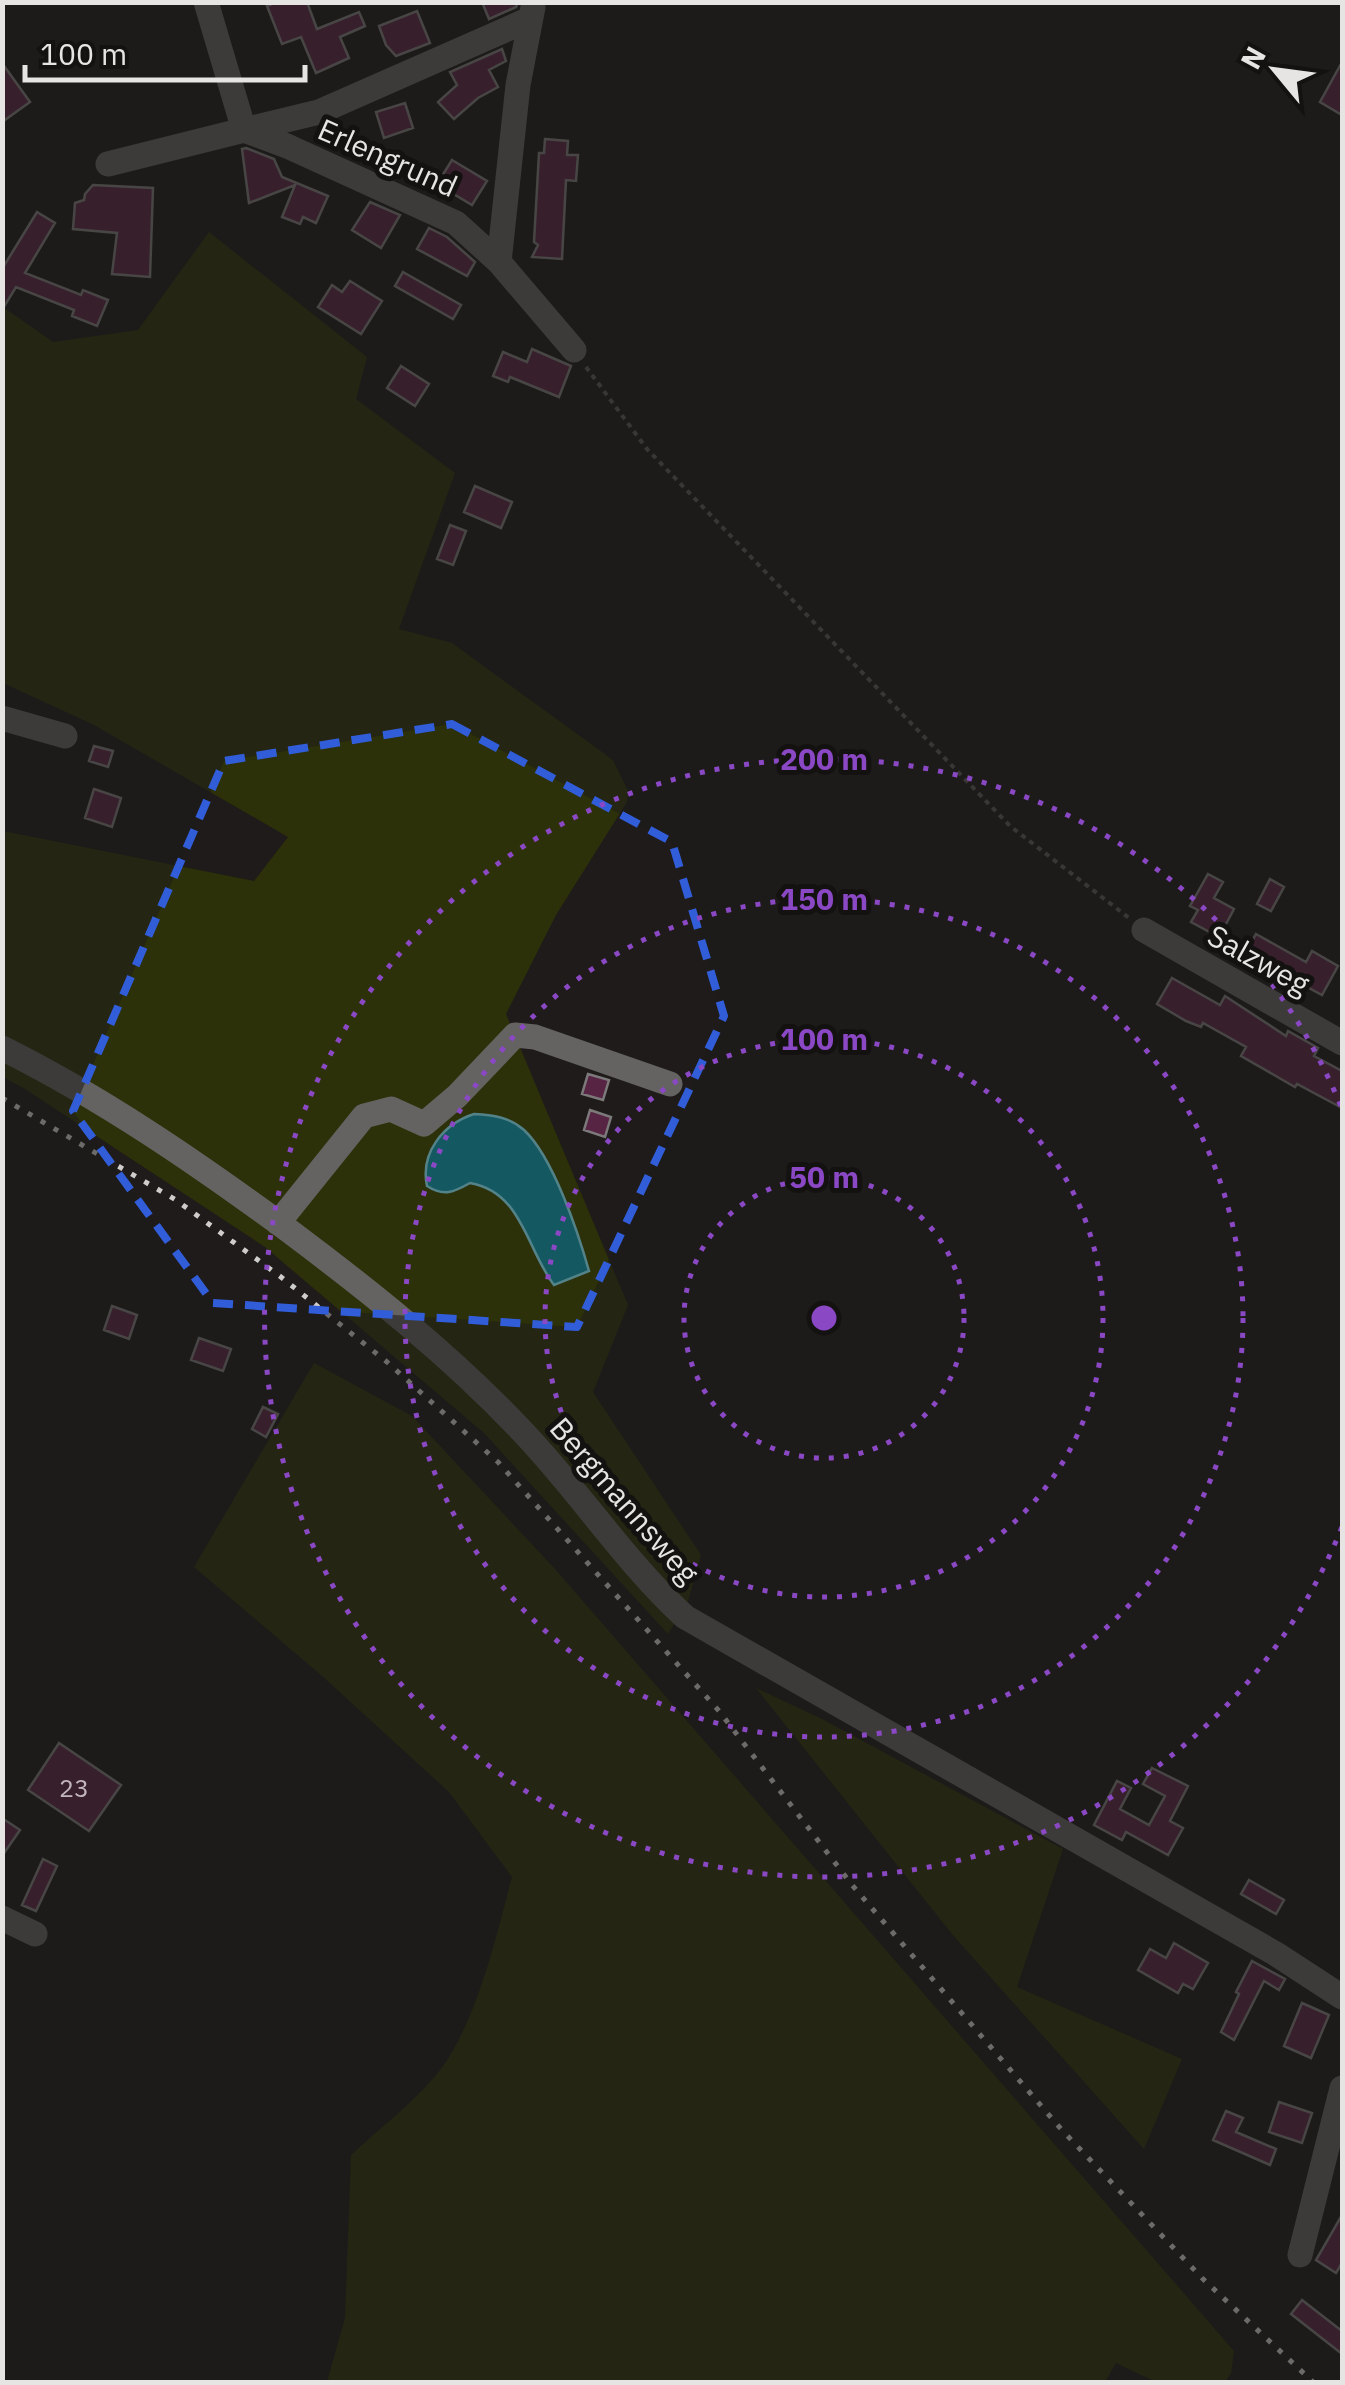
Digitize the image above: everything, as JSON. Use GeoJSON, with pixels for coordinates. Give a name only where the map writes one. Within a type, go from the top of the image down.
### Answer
{"type":"FeatureCollection","features":[{"type":"Feature","properties":{"kind":"street"},"geometry":{"type":"LineString","coordinates":[[206,2],[244,130]]}},
{"type":"Feature","properties":{"kind":"street"},"geometry":{"type":"LineString","coordinates":[[108,164],[318,112],[532,11]]}},
{"type":"Feature","properties":{"kind":"street"},"geometry":{"type":"LineString","coordinates":[[499,262],[518,85],[532,11]]}},
{"type":"Feature","properties":{"kind":"street","name":"Erlengrund"},"geometry":{"type":"LineString","coordinates":[[244,130],[456,223],[499,262],[574,350]]}},
{"type":"Feature","properties":{"kind":"street"},"geometry":{"type":"LineString","coordinates":[[2,718],[65,736]]}},
{"type":"Feature","properties":{"kind":"street","name":"Salzweg"},"geometry":{"type":"LineString","coordinates":[[1144,930],[1342,1043]]}},
{"type":"Feature","properties":{"kind":"street"},"geometry":{"type":"LineString","coordinates":[[278,1223],[364,1116],[391,1109],[424,1124],[516,1036],[535,1037],[670,1084]]}},
{"type":"Feature","properties":{"kind":"street","name":"Bergmannsweg"},"geometry":{"type":"LineString","coordinates":[[2,1048],[112,1109],[218,1178],[364,1287],[522,1430],[648,1583],[685,1617],[1276,1954],[1342,1997]]}},
{"type":"Feature","properties":{"kind":"street"},"geometry":{"type":"LineString","coordinates":[[2,1918],[35,1934]]}},
{"type":"Feature","properties":{"kind":"street"},"geometry":{"type":"LineString","coordinates":[[1300,2255],[1342,2088]]}},
{"type":"Feature","properties":{"kind":"path"},"geometry":{"type":"LineString","coordinates":[[574,350],[647,449],[1010,826],[1144,930]]}},
{"type":"Feature","properties":{"kind":"highlighted area"},"geometry":{"type":"Polygon","coordinates":[[[452,724],[672,842],[724,1016],[577,1327],[213,1303],[73,1111],[224,761],[452,724]]]}},
{"type":"Feature","properties":{"kind":"green space"},"geometry":{"type":"Polygon","coordinates":[[[209,232],[367,357],[356,399],[455,473],[399,629],[452,643],[613,760],[628,791],[627,802],[556,915],[506,1014],[628,1305],[593,1392],[701,1555],[688,1601],[668,1634],[484,1433],[265,1247],[3,1077],[3,831],[254,881],[288,837],[94,725],[3,683],[3,307],[53,342],[138,330],[209,232]]]}},
{"type":"Feature","properties":{"kind":"green space"},"geometry":{"type":"Polygon","coordinates":[[[314,1363],[412,1416],[555,1569],[1234,2351],[1231,2373],[1225,2382],[1156,2382],[1116,2363],[1105,2382],[327,2382],[345,2318],[351,2155],[417,2096],[451,2054],[483,1980],[512,1877],[449,1792],[321,1675],[194,1567],[314,1363]]]}},
{"type":"Feature","properties":{"kind":"green space"},"geometry":{"type":"Polygon","coordinates":[[[756,1688],[822,1719],[1063,1849],[1017,1987],[1182,2059],[1144,2149],[952,1934],[756,1688]]]}},
{"type":"Feature","properties":{"kind":"water"},"geometry":{"type":"Polygon","coordinates":[[[474,1114],[513,1122],[535,1142],[563,1196],[589,1271],[554,1285],[512,1209],[501,1198],[470,1183],[449,1192],[427,1186],[427,1162],[436,1141],[453,1125],[474,1114]]]}},
{"type":"Feature","properties":{"kind":"building"},"geometry":{"type":"Polygon","coordinates":[[[307,2],[317,29],[359,12],[365,26],[340,37],[349,58],[316,73],[301,37],[282,44],[267,6],[307,2]]]}},
{"type":"Feature","properties":{"kind":"building"},"geometry":{"type":"Polygon","coordinates":[[[482,2],[518,2],[516,7],[489,19],[482,2]]]}},
{"type":"Feature","properties":{"kind":"building"},"geometry":{"type":"Polygon","coordinates":[[[417,11],[430,43],[396,56],[386,45],[379,26],[417,11]]]}},
{"type":"Feature","properties":{"kind":"building"},"geometry":{"type":"Polygon","coordinates":[[[502,49],[506,61],[489,70],[498,87],[454,119],[438,102],[457,85],[450,72],[502,49]]]}},
{"type":"Feature","properties":{"kind":"building"},"geometry":{"type":"Polygon","coordinates":[[[1342,62],[1342,115],[1320,102],[1342,62]]]}},
{"type":"Feature","properties":{"kind":"building"},"geometry":{"type":"Polygon","coordinates":[[[2,63],[30,102],[2,122],[2,63]]]}},
{"type":"Feature","properties":{"kind":"building"},"geometry":{"type":"Polygon","coordinates":[[[405,103],[413,128],[384,138],[376,112],[405,103]]]}},
{"type":"Feature","properties":{"kind":"building"},"geometry":{"type":"Polygon","coordinates":[[[545,139],[568,141],[567,155],[578,155],[576,181],[566,180],[562,259],[532,257],[538,245],[534,242],[539,153],[544,153],[545,139]]]}},
{"type":"Feature","properties":{"kind":"building"},"geometry":{"type":"Polygon","coordinates":[[[242,149],[274,159],[282,177],[328,196],[316,223],[303,217],[300,224],[282,217],[295,185],[249,203],[242,149]]]}},
{"type":"Feature","properties":{"kind":"building"},"geometry":{"type":"Polygon","coordinates":[[[452,160],[487,181],[472,205],[437,184],[452,160]]]}},
{"type":"Feature","properties":{"kind":"building"},"geometry":{"type":"Polygon","coordinates":[[[93,185],[153,188],[150,277],[112,274],[117,233],[73,229],[75,203],[84,200],[93,185]]]}},
{"type":"Feature","properties":{"kind":"building"},"geometry":{"type":"Polygon","coordinates":[[[370,202],[400,215],[381,248],[352,230],[370,202]]]}},
{"type":"Feature","properties":{"kind":"building"},"geometry":{"type":"Polygon","coordinates":[[[37,212],[55,223],[25,273],[81,295],[83,290],[108,300],[97,326],[72,316],[74,310],[16,287],[2,310],[2,269],[37,212]]]}},
{"type":"Feature","properties":{"kind":"building"},"geometry":{"type":"Polygon","coordinates":[[[429,228],[447,237],[475,262],[467,276],[417,249],[429,228]]]}},
{"type":"Feature","properties":{"kind":"building"},"geometry":{"type":"Polygon","coordinates":[[[403,272],[461,305],[453,319],[395,286],[403,272]]]}},
{"type":"Feature","properties":{"kind":"building"},"geometry":{"type":"Polygon","coordinates":[[[350,281],[382,301],[361,334],[318,307],[332,285],[342,292],[350,281]]]}},
{"type":"Feature","properties":{"kind":"building"},"geometry":{"type":"Polygon","coordinates":[[[532,349],[571,366],[559,397],[510,377],[508,382],[493,376],[503,352],[527,362],[532,349]]]}},
{"type":"Feature","properties":{"kind":"building"},"geometry":{"type":"Polygon","coordinates":[[[401,366],[429,384],[415,406],[387,388],[401,366]]]}},
{"type":"Feature","properties":{"kind":"building"},"geometry":{"type":"Polygon","coordinates":[[[475,486],[512,502],[501,528],[464,512],[475,486]]]}},
{"type":"Feature","properties":{"kind":"building"},"geometry":{"type":"Polygon","coordinates":[[[450,525],[466,531],[453,565],[437,559],[450,525]]]}},
{"type":"Feature","properties":{"kind":"building"},"geometry":{"type":"Polygon","coordinates":[[[94,746],[113,751],[108,767],[89,761],[94,746]]]}},
{"type":"Feature","properties":{"kind":"building"},"geometry":{"type":"Polygon","coordinates":[[[94,789],[121,798],[112,827],[85,818],[94,789]]]}},
{"type":"Feature","properties":{"kind":"building"},"geometry":{"type":"Polygon","coordinates":[[[1208,874],[1223,882],[1214,898],[1234,909],[1219,937],[1191,922],[1198,910],[1190,906],[1208,874]]]}},
{"type":"Feature","properties":{"kind":"building"},"geometry":{"type":"Polygon","coordinates":[[[1270,879],[1284,887],[1271,911],[1257,904],[1270,879]]]}},
{"type":"Feature","properties":{"kind":"building"},"geometry":{"type":"Polygon","coordinates":[[[1256,934],[1306,962],[1312,951],[1338,966],[1322,995],[1272,968],[1266,978],[1239,964],[1256,934]]]}},
{"type":"Feature","properties":{"kind":"building"},"geometry":{"type":"Polygon","coordinates":[[[1172,978],[1220,1005],[1225,996],[1286,1036],[1288,1031],[1318,1048],[1314,1056],[1342,1071],[1342,1108],[1241,1056],[1246,1047],[1157,1004],[1172,978]]]}},
{"type":"Feature","properties":{"kind":"building"},"geometry":{"type":"Polygon","coordinates":[[[588,1074],[609,1080],[603,1100],[582,1094],[588,1074]]]}},
{"type":"Feature","properties":{"kind":"building"},"geometry":{"type":"Polygon","coordinates":[[[590,1110],[611,1117],[605,1137],[584,1130],[590,1110]]]}},
{"type":"Feature","properties":{"kind":"building"},"geometry":{"type":"Polygon","coordinates":[[[112,1306],[137,1315],[129,1339],[104,1330],[112,1306]]]}},
{"type":"Feature","properties":{"kind":"building"},"geometry":{"type":"Polygon","coordinates":[[[199,1338],[231,1349],[223,1371],[191,1360],[199,1338]]]}},
{"type":"Feature","properties":{"kind":"building"},"geometry":{"type":"Polygon","coordinates":[[[263,1407],[278,1414],[266,1437],[252,1429],[263,1407]]]}},
{"type":"Feature","properties":{"kind":"building"},"geometry":{"type":"Polygon","coordinates":[[[59,1743],[121,1785],[89,1831],[28,1790],[59,1743]]]}},
{"type":"Feature","properties":{"kind":"building"},"geometry":{"type":"Polygon","coordinates":[[[1152,1768],[1188,1786],[1170,1821],[1183,1828],[1168,1855],[1126,1832],[1122,1840],[1094,1825],[1117,1781],[1131,1788],[1120,1809],[1149,1825],[1165,1796],[1143,1784],[1152,1768]]]}},
{"type":"Feature","properties":{"kind":"building"},"geometry":{"type":"Polygon","coordinates":[[[2,1818],[20,1830],[2,1856],[2,1818]]]}},
{"type":"Feature","properties":{"kind":"building"},"geometry":{"type":"Polygon","coordinates":[[[43,1859],[57,1866],[36,1911],[22,1905],[43,1859]]]}},
{"type":"Feature","properties":{"kind":"building"},"geometry":{"type":"Polygon","coordinates":[[[1249,1880],[1284,1900],[1276,1914],[1241,1894],[1249,1880]]]}},
{"type":"Feature","properties":{"kind":"building"},"geometry":{"type":"Polygon","coordinates":[[[1174,1943],[1208,1963],[1193,1989],[1183,1984],[1178,1993],[1138,1970],[1150,1949],[1166,1958],[1174,1943]]]}},
{"type":"Feature","properties":{"kind":"building"},"geometry":{"type":"Polygon","coordinates":[[[1252,1961],[1285,1979],[1279,1990],[1264,1981],[1234,2040],[1221,2032],[1252,1961]]]}},
{"type":"Feature","properties":{"kind":"building"},"geometry":{"type":"Polygon","coordinates":[[[1302,2003],[1329,2015],[1311,2058],[1284,2046],[1302,2003]]]}},
{"type":"Feature","properties":{"kind":"building"},"geometry":{"type":"Polygon","coordinates":[[[1279,2102],[1312,2113],[1302,2143],[1269,2132],[1279,2102]]]}},
{"type":"Feature","properties":{"kind":"building"},"geometry":{"type":"Polygon","coordinates":[[[1226,2111],[1243,2118],[1236,2132],[1276,2149],[1270,2165],[1213,2140],[1226,2111]]]}},
{"type":"Feature","properties":{"kind":"building"},"geometry":{"type":"Polygon","coordinates":[[[1342,2215],[1342,2263],[1336,2273],[1316,2260],[1342,2215]]]}},
{"type":"Feature","properties":{"kind":"building"},"geometry":{"type":"Polygon","coordinates":[[[1302,2300],[1342,2331],[1342,2354],[1291,2314],[1302,2300]]]}},
{"type":"Feature","properties":{"kind":"railway"},"geometry":{"type":"LineString","coordinates":[[2,1098],[176,1200],[281,1277],[387,1362],[498,1462],[719,1711],[852,1885],[1061,2129],[1202,2278],[1313,2382]]}}]}
